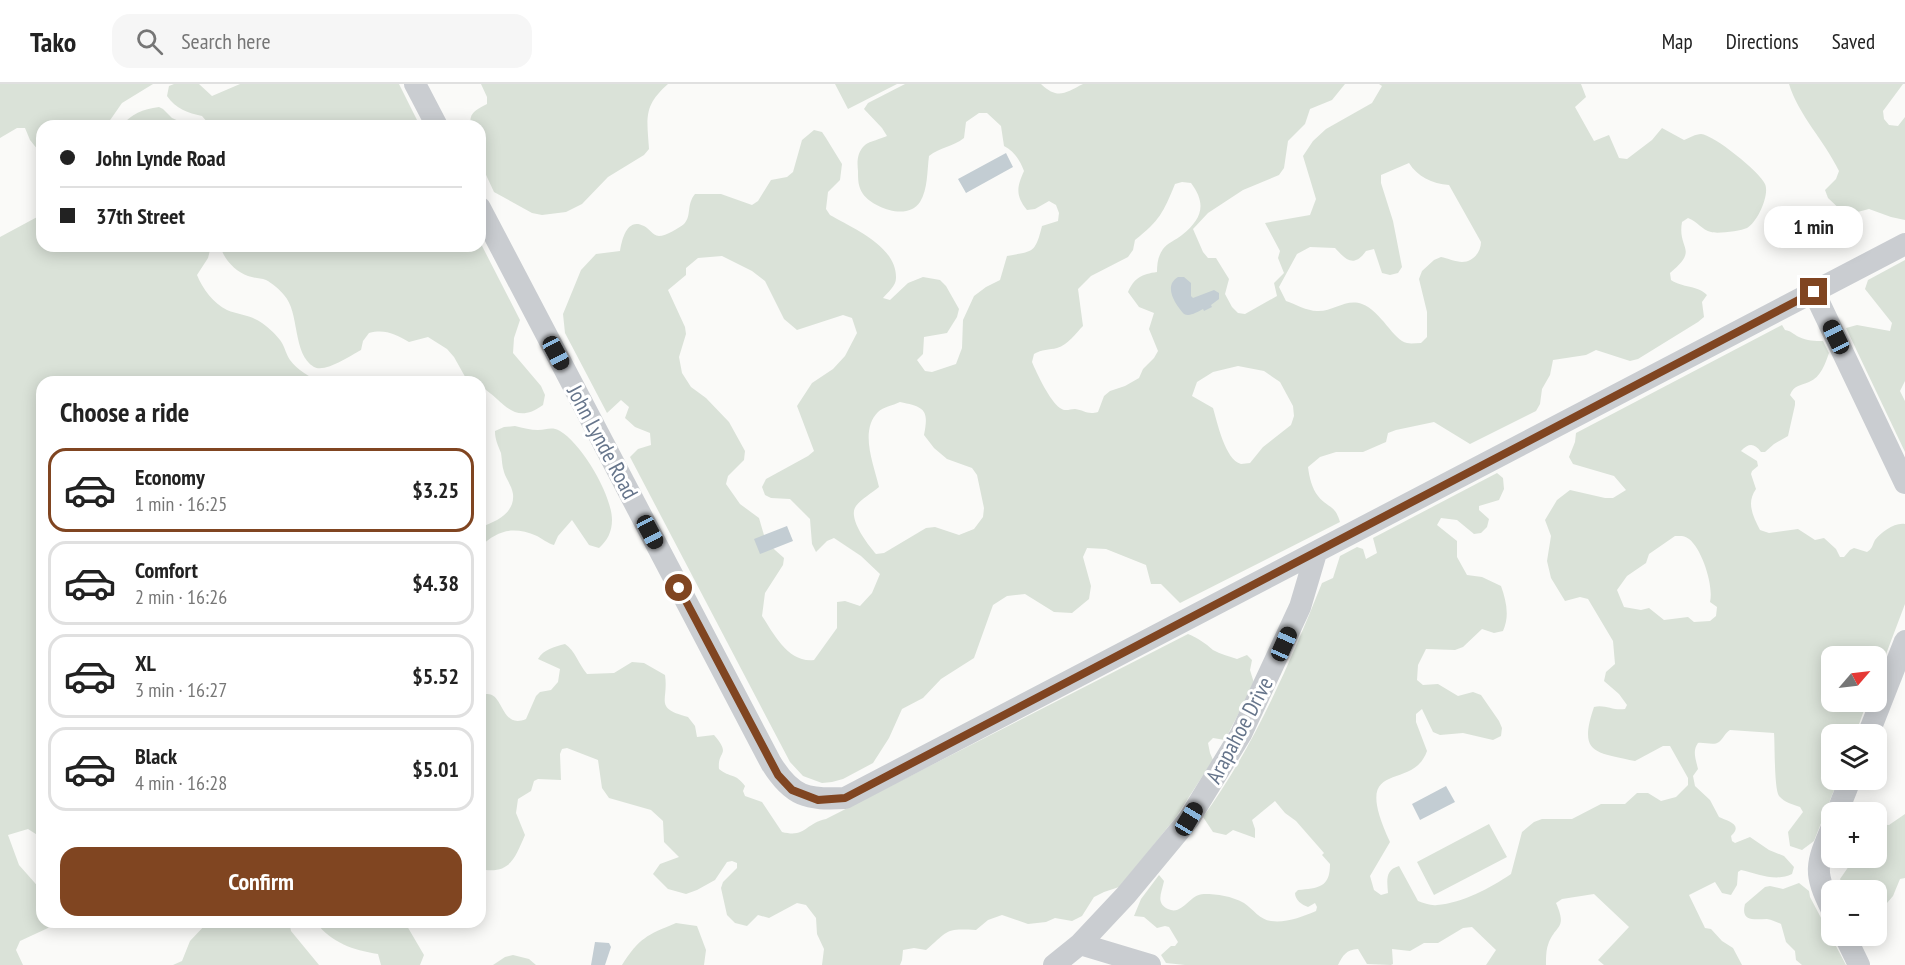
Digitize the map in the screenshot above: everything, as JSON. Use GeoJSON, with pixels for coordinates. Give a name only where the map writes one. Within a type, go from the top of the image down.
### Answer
{"type":"FeatureCollection","features":[{"type":"Feature","properties":{"kind":"street"},"geometry":{"type":"LineString","coordinates":[[415,84],[434,120]]}},
{"type":"Feature","properties":{"kind":"street","name":"John Lynde Road"},"geometry":{"type":"LineString","coordinates":[[486,219],[778,775],[792,790],[818,800],[845,798],[1905,244]]}},
{"type":"Feature","properties":{"kind":"street"},"geometry":{"type":"LineString","coordinates":[[1814,292],[1905,483]]}},
{"type":"Feature","properties":{"kind":"street","name":"Arapahoe Drive"},"geometry":{"type":"LineString","coordinates":[[1054,965],[1080,944],[1126,894],[1189,819],[1235,743],[1300,607],[1316,553]]}},
{"type":"Feature","properties":{"kind":"street"},"geometry":{"type":"LineString","coordinates":[[1872,724],[1905,641]]}},
{"type":"Feature","properties":{"kind":"street"},"geometry":{"type":"LineString","coordinates":[[1821,852],[1818,867],[1821,889]]}},
{"type":"Feature","properties":{"kind":"street"},"geometry":{"type":"LineString","coordinates":[[1080,944],[1150,965]]}},
{"type":"Feature","properties":{"kind":"street"},"geometry":{"type":"LineString","coordinates":[[1850,946],[1859,965]]}},
{"type":"Feature","properties":{"kind":"shaded area"},"geometry":{"type":"Polygon","coordinates":[[[0,84],[153,84],[122,103],[110,120],[36,120],[36,148],[25,128],[17,128],[0,138],[0,84]]]}},
{"type":"Feature","properties":{"kind":"shaded area"},"geometry":{"type":"Polygon","coordinates":[[[199,84],[212,96],[240,84],[399,84],[417,120],[205,120],[202,116],[183,110],[174,104],[167,96],[169,86],[199,84]]]}},
{"type":"Feature","properties":{"kind":"shaded area"},"geometry":{"type":"Polygon","coordinates":[[[481,84],[668,84],[650,106],[648,113],[649,149],[644,155],[608,177],[582,204],[566,212],[542,215],[532,213],[494,192],[486,175],[486,120],[470,120],[474,112],[487,104],[487,97],[481,84]]]}},
{"type":"Feature","properties":{"kind":"shaded area"},"geometry":{"type":"Polygon","coordinates":[[[835,84],[897,84],[848,109],[835,84]]]}},
{"type":"Feature","properties":{"kind":"shaded area"},"geometry":{"type":"Polygon","coordinates":[[[905,84],[1041,84],[1052,92],[1062,93],[1083,84],[1345,84],[1332,100],[1310,109],[1305,124],[1288,141],[1284,168],[1279,175],[1243,190],[1208,213],[1193,229],[1203,252],[1208,258],[1216,258],[1229,279],[1225,294],[1232,307],[1238,313],[1245,314],[1277,296],[1274,283],[1284,273],[1278,258],[1280,251],[1265,223],[1310,215],[1316,199],[1303,156],[1313,141],[1326,129],[1372,103],[1382,86],[1379,84],[1581,84],[1586,97],[1575,107],[1594,141],[1609,135],[1619,158],[1627,159],[1652,140],[1662,128],[1684,140],[1701,134],[1726,147],[1755,171],[1765,184],[1766,195],[1758,215],[1751,225],[1744,229],[1714,233],[1688,218],[1682,222],[1681,231],[1686,253],[1679,265],[1670,273],[1671,280],[1707,295],[1702,302],[1704,317],[1698,322],[1638,359],[1630,361],[1596,350],[1586,355],[1553,360],[1550,375],[1542,389],[1540,404],[1536,411],[1470,444],[1434,422],[1388,433],[1386,442],[1363,452],[1336,452],[1320,457],[1308,467],[1311,482],[1321,500],[1333,509],[1340,522],[1180,603],[1161,584],[1151,584],[1146,565],[1106,549],[1087,548],[1083,557],[1091,586],[1089,599],[1072,613],[1054,612],[1025,594],[1007,596],[993,605],[974,658],[941,679],[923,698],[902,709],[889,738],[873,763],[843,779],[822,783],[803,776],[790,762],[630,457],[638,449],[651,445],[650,433],[635,427],[625,418],[629,407],[621,400],[607,413],[565,333],[563,314],[581,270],[596,254],[620,251],[624,235],[633,224],[644,226],[659,236],[672,232],[686,221],[695,194],[721,194],[752,205],[758,201],[771,180],[787,177],[793,172],[802,140],[814,130],[822,132],[842,164],[840,180],[828,192],[826,209],[830,215],[872,239],[889,256],[894,267],[895,284],[883,298],[890,300],[908,283],[923,277],[940,280],[946,286],[959,309],[957,317],[947,333],[924,337],[923,354],[917,360],[925,371],[932,372],[956,364],[962,348],[963,320],[974,296],[1000,280],[1007,256],[1032,250],[1042,226],[1058,221],[1059,213],[1056,205],[1049,201],[1035,209],[1027,210],[1023,205],[1018,191],[1024,171],[1021,163],[1011,150],[1004,146],[1001,126],[987,113],[979,113],[966,122],[964,138],[929,156],[927,180],[920,202],[915,208],[899,212],[874,204],[860,189],[858,157],[865,145],[887,136],[864,109],[868,103],[905,84]],[[1409,163],[1381,175],[1402,267],[1398,273],[1390,275],[1382,273],[1374,249],[1366,251],[1354,261],[1346,259],[1335,248],[1310,247],[1297,254],[1279,287],[1286,301],[1313,311],[1323,311],[1350,303],[1362,304],[1375,313],[1402,341],[1421,343],[1427,337],[1427,312],[1419,279],[1422,271],[1441,257],[1466,262],[1478,253],[1481,242],[1449,185],[1426,178],[1416,172],[1409,163]],[[1191,183],[1175,184],[1160,215],[1135,240],[1133,250],[1128,257],[1091,276],[1078,289],[1083,326],[1061,346],[1034,354],[1032,362],[1040,380],[1052,400],[1062,409],[1098,412],[1104,396],[1139,378],[1143,369],[1158,351],[1149,329],[1154,313],[1139,307],[1128,292],[1139,278],[1157,272],[1158,260],[1163,249],[1189,229],[1198,217],[1199,198],[1191,183]],[[722,256],[698,258],[686,268],[686,275],[668,290],[685,327],[686,334],[679,357],[682,373],[691,387],[706,398],[729,422],[745,451],[744,460],[728,476],[726,484],[740,504],[759,518],[766,542],[784,558],[783,565],[765,593],[762,616],[777,639],[789,652],[805,660],[814,660],[837,628],[837,602],[845,601],[860,606],[872,593],[880,574],[861,556],[834,538],[827,541],[816,552],[812,544],[810,519],[790,499],[771,498],[765,495],[762,487],[766,479],[814,451],[797,406],[812,383],[833,369],[845,356],[857,333],[852,318],[843,315],[797,330],[784,319],[765,281],[752,271],[722,256]],[[1238,366],[1213,372],[1197,382],[1192,396],[1213,408],[1226,448],[1235,461],[1241,464],[1250,463],[1263,447],[1291,425],[1294,416],[1293,406],[1280,382],[1264,371],[1238,366]],[[900,402],[878,412],[869,429],[871,459],[879,487],[861,501],[854,511],[856,524],[868,544],[876,554],[884,553],[926,528],[935,527],[959,535],[974,529],[983,517],[984,508],[977,475],[972,468],[947,459],[934,448],[924,435],[926,420],[920,408],[900,402]]]}},
{"type":"Feature","properties":{"kind":"shaded area"},"geometry":{"type":"Polygon","coordinates":[[[1789,84],[1903,84],[1883,111],[1884,119],[1889,125],[1898,126],[1905,117],[1905,220],[1869,209],[1846,215],[1828,198],[1825,190],[1836,179],[1839,171],[1799,107],[1789,84]]]}},
{"type":"Feature","properties":{"kind":"shaded area"},"geometry":{"type":"Polygon","coordinates":[[[159,107],[176,120],[127,120],[147,109],[159,107]]]}},
{"type":"Feature","properties":{"kind":"shaded area"},"geometry":{"type":"Polygon","coordinates":[[[1006,153],[1013,167],[966,193],[958,179],[1006,153]]]}},
{"type":"Feature","properties":{"kind":"shaded area"},"geometry":{"type":"Polygon","coordinates":[[[36,218],[36,252],[210,252],[197,275],[209,295],[227,310],[254,318],[265,325],[280,340],[293,364],[309,376],[36,376],[36,834],[28,829],[8,835],[19,865],[36,884],[36,928],[48,928],[20,941],[16,950],[23,965],[0,965],[0,237],[36,218]]]}},
{"type":"Feature","properties":{"kind":"shaded area"},"geometry":{"type":"Polygon","coordinates":[[[222,252],[485,252],[520,320],[514,338],[513,353],[541,386],[545,395],[543,405],[524,413],[509,409],[486,390],[486,376],[465,376],[447,349],[428,337],[409,342],[390,333],[369,333],[363,341],[361,350],[331,366],[314,367],[302,353],[289,302],[284,295],[266,280],[248,276],[234,268],[222,252]]]}},
{"type":"Feature","properties":{"kind":"shaded area"},"geometry":{"type":"Polygon","coordinates":[[[1905,260],[1905,381],[1900,391],[1905,401],[1905,452],[1846,328],[1857,325],[1890,331],[1892,323],[1865,289],[1868,280],[1905,260]]]}},
{"type":"Feature","properties":{"kind":"shaded area"},"geometry":{"type":"Polygon","coordinates":[[[1178,277],[1184,277],[1191,283],[1193,298],[1214,290],[1219,293],[1219,299],[1211,305],[1212,307],[1204,311],[1203,309],[1191,315],[1184,314],[1174,300],[1171,290],[1171,285],[1178,277]]]}},
{"type":"Feature","properties":{"kind":"shaded area"},"geometry":{"type":"Polygon","coordinates":[[[1782,325],[1785,330],[1802,338],[1823,341],[1829,353],[1817,377],[1795,388],[1790,395],[1795,405],[1788,436],[1765,452],[1751,445],[1741,451],[1757,461],[1758,466],[1751,474],[1756,489],[1751,504],[1760,530],[1769,533],[1798,529],[1815,540],[1824,538],[1836,549],[1840,557],[1844,557],[1854,548],[1867,552],[1884,531],[1893,526],[1905,524],[1905,604],[1887,652],[1887,646],[1821,646],[1821,712],[1863,712],[1859,724],[1821,724],[1821,790],[1834,790],[1829,802],[1821,802],[1821,823],[1814,841],[1802,850],[1790,846],[1788,832],[1803,812],[1800,807],[1784,800],[1777,792],[1774,733],[1730,730],[1717,743],[1698,743],[1696,746],[1695,756],[1698,769],[1693,776],[1695,786],[1710,800],[1719,817],[1735,826],[1735,832],[1731,836],[1732,841],[1735,843],[1750,837],[1769,850],[1784,856],[1794,867],[1792,874],[1780,877],[1741,870],[1738,872],[1737,885],[1731,895],[1722,893],[1715,882],[1689,895],[1705,928],[1711,929],[1722,941],[1733,948],[1742,965],[1604,965],[1598,960],[1629,927],[1594,894],[1562,899],[1556,903],[1561,923],[1548,945],[1546,965],[1486,965],[1496,950],[1472,927],[1463,928],[1438,943],[1424,943],[1410,951],[1392,949],[1393,964],[1391,965],[1367,964],[1358,949],[1345,954],[1338,965],[1166,963],[1161,955],[1178,942],[1169,927],[1157,928],[1144,917],[1134,916],[1141,899],[1159,875],[1164,881],[1160,900],[1168,909],[1178,910],[1194,897],[1214,894],[1239,901],[1271,921],[1288,920],[1316,911],[1315,903],[1308,907],[1301,904],[1295,893],[1298,890],[1322,885],[1328,878],[1330,864],[1322,855],[1324,853],[1275,801],[1252,820],[1255,838],[1233,830],[1226,835],[1213,832],[1203,817],[1222,790],[1255,733],[1284,674],[1322,583],[1333,578],[1340,556],[1357,547],[1363,549],[1366,559],[1377,553],[1373,538],[1497,473],[1503,478],[1504,489],[1499,500],[1479,506],[1479,510],[1489,519],[1487,527],[1481,533],[1474,534],[1457,520],[1441,518],[1437,525],[1457,541],[1457,557],[1467,575],[1482,577],[1501,586],[1507,614],[1503,631],[1494,633],[1482,629],[1463,647],[1455,650],[1426,649],[1418,665],[1417,680],[1423,685],[1438,684],[1458,696],[1473,692],[1481,695],[1499,721],[1502,728],[1501,736],[1493,740],[1463,733],[1440,735],[1433,732],[1422,709],[1416,714],[1416,722],[1427,751],[1419,764],[1380,786],[1376,797],[1379,815],[1390,842],[1370,876],[1374,890],[1381,895],[1388,893],[1389,873],[1399,866],[1418,901],[1435,905],[1466,898],[1511,874],[1522,832],[1534,822],[1542,819],[1572,819],[1601,804],[1625,804],[1637,793],[1648,793],[1661,801],[1676,797],[1688,785],[1688,778],[1670,746],[1663,746],[1635,761],[1600,752],[1589,742],[1588,734],[1594,707],[1625,709],[1627,705],[1619,694],[1604,681],[1606,672],[1615,664],[1613,641],[1588,599],[1580,597],[1565,601],[1551,578],[1547,561],[1551,536],[1545,520],[1557,500],[1570,490],[1613,498],[1626,490],[1614,476],[1573,464],[1569,457],[1576,433],[1782,325]],[[1675,536],[1649,554],[1646,563],[1627,576],[1617,590],[1624,607],[1641,610],[1649,608],[1664,620],[1688,617],[1694,622],[1710,621],[1716,616],[1717,607],[1710,602],[1709,578],[1702,559],[1694,544],[1684,536],[1675,536]]]}},
{"type":"Feature","properties":{"kind":"shaded area"},"geometry":{"type":"Polygon","coordinates":[[[515,426],[535,430],[551,428],[560,431],[586,458],[601,484],[611,510],[610,532],[599,548],[589,545],[572,520],[558,536],[554,545],[537,536],[520,531],[500,533],[486,542],[486,524],[503,516],[513,501],[513,494],[503,470],[501,453],[496,440],[495,431],[515,426]]]}},
{"type":"Feature","properties":{"kind":"shaded area"},"geometry":{"type":"Polygon","coordinates":[[[787,526],[793,541],[760,554],[754,539],[787,526]]]}},
{"type":"Feature","properties":{"kind":"shaded area"},"geometry":{"type":"Polygon","coordinates":[[[1188,634],[1222,654],[1237,659],[1247,655],[1252,660],[1250,670],[1254,683],[1225,740],[1213,738],[1208,743],[1213,760],[1176,817],[1119,887],[1094,897],[1082,916],[1072,921],[1055,918],[1046,922],[1028,924],[1002,915],[988,920],[976,930],[958,929],[948,932],[926,950],[914,948],[903,950],[900,965],[822,965],[824,949],[817,934],[816,918],[806,905],[797,903],[769,918],[758,915],[747,926],[735,923],[727,915],[721,888],[723,882],[737,868],[737,863],[732,861],[727,862],[715,880],[697,890],[686,894],[668,889],[653,874],[660,864],[679,857],[664,842],[663,821],[651,810],[609,798],[602,788],[598,760],[567,748],[562,749],[560,754],[561,780],[538,779],[534,781],[531,791],[518,799],[516,813],[525,835],[518,851],[505,867],[486,870],[486,694],[494,696],[511,719],[517,721],[526,719],[536,696],[540,692],[551,690],[558,682],[560,669],[538,659],[553,647],[565,644],[587,674],[614,673],[632,662],[644,663],[665,675],[666,707],[677,714],[688,717],[695,726],[697,737],[714,735],[723,750],[719,769],[739,779],[745,786],[743,791],[745,796],[762,802],[782,832],[801,832],[1188,634]]]}},
{"type":"Feature","properties":{"kind":"shaded area"},"geometry":{"type":"Polygon","coordinates":[[[1446,786],[1455,802],[1420,820],[1412,804],[1446,786]]]}},
{"type":"Feature","properties":{"kind":"shaded area"},"geometry":{"type":"Polygon","coordinates":[[[1905,814],[1905,878],[1900,879],[1893,896],[1887,903],[1887,880],[1840,879],[1848,868],[1887,868],[1887,825],[1905,814]]]}},
{"type":"Feature","properties":{"kind":"shaded area"},"geometry":{"type":"Polygon","coordinates":[[[1489,824],[1507,857],[1434,895],[1417,862],[1489,824]]]}},
{"type":"Feature","properties":{"kind":"shaded area"},"geometry":{"type":"Polygon","coordinates":[[[1799,883],[1809,891],[1821,918],[1821,946],[1836,946],[1846,965],[1802,965],[1796,960],[1795,951],[1786,942],[1781,924],[1767,919],[1747,917],[1744,910],[1745,904],[1765,887],[1783,889],[1799,883]]]}},
{"type":"Feature","properties":{"kind":"shaded area"},"geometry":{"type":"Polygon","coordinates":[[[676,923],[697,926],[706,950],[704,965],[622,965],[644,938],[676,923]]]}},
{"type":"Feature","properties":{"kind":"shaded area"},"geometry":{"type":"Polygon","coordinates":[[[202,928],[290,928],[319,965],[173,965],[182,961],[190,941],[202,928]]]}},
{"type":"Feature","properties":{"kind":"shaded area"},"geometry":{"type":"Polygon","coordinates":[[[320,928],[408,928],[424,955],[420,965],[381,965],[378,954],[336,941],[320,928]]]}},
{"type":"Feature","properties":{"kind":"shaded area"},"geometry":{"type":"Polygon","coordinates":[[[595,942],[609,943],[611,947],[605,965],[591,965],[595,942]]]}},
{"type":"Feature","properties":{"kind":"shaded area"},"geometry":{"type":"Polygon","coordinates":[[[513,955],[529,959],[536,965],[493,965],[513,955]]]}},
{"type":"Feature","properties":{"kind":"route"},"geometry":{"type":"LineString","coordinates":[[679,588],[778,775],[792,790],[818,800],[845,798],[1814,292]]}}]}
